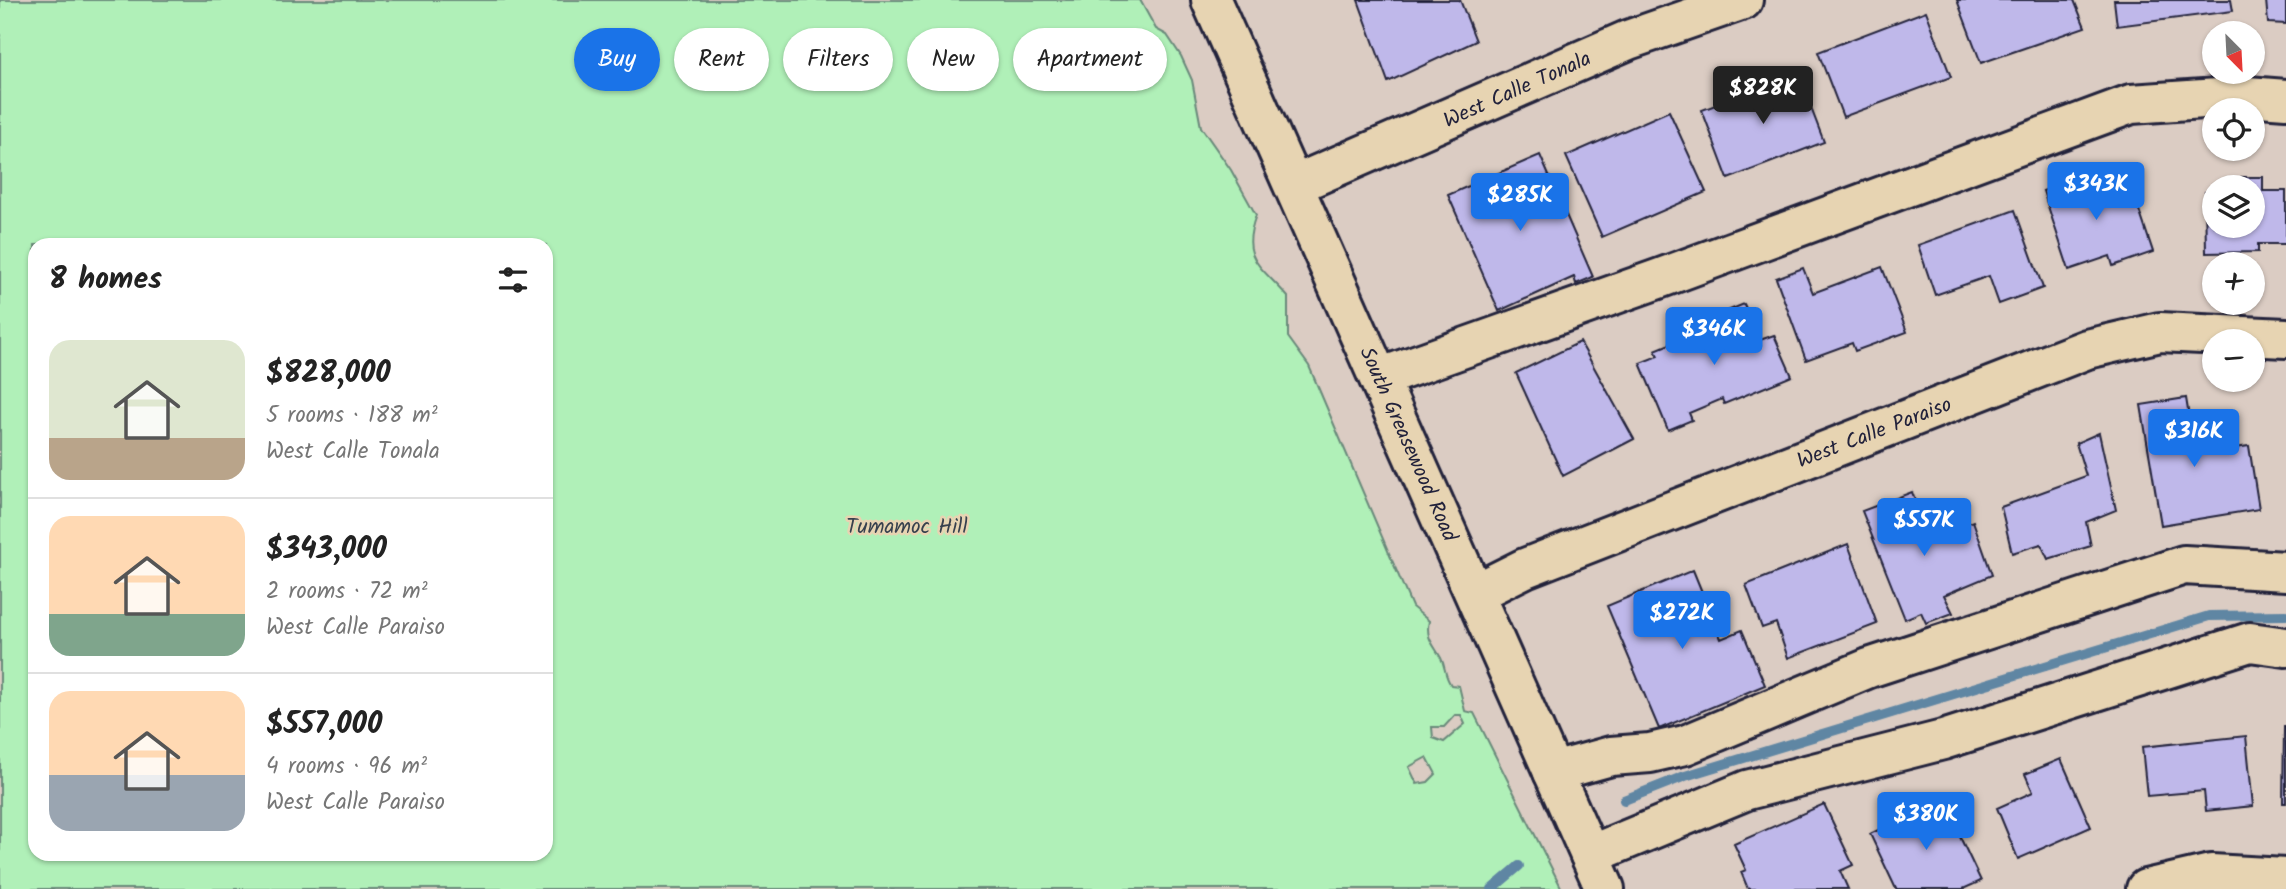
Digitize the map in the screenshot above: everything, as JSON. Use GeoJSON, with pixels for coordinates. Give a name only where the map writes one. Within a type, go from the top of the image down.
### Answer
{"type":"FeatureCollection","features":[{"type":"Feature","properties":{"kind":"street","name":"South Greasewood Road"},"geometry":{"type":"LineString","coordinates":[[1211,0],[1605,889]]}},
{"type":"Feature","properties":{"kind":"street","name":"West Calle Tonala"},"geometry":{"type":"LineString","coordinates":[[1294,185],[1628,40],[1743,0]]}},
{"type":"Feature","properties":{"kind":"street"},"geometry":{"type":"LineString","coordinates":[[1379,378],[1658,279],[2131,104],[2247,96],[2286,99]]}},
{"type":"Feature","properties":{"kind":"street","name":"West Calle Paraiso"},"geometry":{"type":"LineString","coordinates":[[1475,593],[1525,568],[2087,349],[2160,332],[2286,338]]}},
{"type":"Feature","properties":{"kind":"street"},"geometry":{"type":"LineString","coordinates":[[1553,772],[1611,756],[1650,753],[1685,745],[1869,667],[2184,565],[2286,571]]}},
{"type":"Feature","properties":{"kind":"street"},"geometry":{"type":"LineString","coordinates":[[1590,855],[1747,790],[1943,740],[2250,642],[2286,646]]}},
{"type":"Feature","properties":{"kind":"street"},"geometry":{"type":"LineString","coordinates":[[2146,889],[2211,874],[2286,877]]}},
{"type":"Feature","properties":{"kind":"green space","name":"Tumamoc Hill"},"geometry":{"type":"Polygon","coordinates":[[[0,0],[1140,0],[1155,28],[1013,28],[1013,91],[1167,91],[1167,35],[1192,80],[1201,127],[1231,170],[1256,215],[1251,230],[1252,253],[1262,269],[1288,297],[1288,337],[1309,366],[1412,607],[1429,621],[1429,637],[1441,658],[1449,681],[1451,685],[1459,686],[1465,711],[1474,713],[1562,889],[0,889],[0,0]],[[1455,715],[1444,727],[1432,727],[1433,738],[1444,742],[1465,724],[1461,715],[1455,715]],[[1427,757],[1409,767],[1417,784],[1428,782],[1436,774],[1427,757]]]}},
{"type":"Feature","properties":{"kind":"building"},"geometry":{"type":"Polygon","coordinates":[[[1358,0],[1460,0],[1476,41],[1388,82],[1358,0]]]}},
{"type":"Feature","properties":{"kind":"building"},"geometry":{"type":"Polygon","coordinates":[[[1957,0],[2074,0],[2085,27],[1981,63],[1957,0]]]}},
{"type":"Feature","properties":{"kind":"building"},"geometry":{"type":"Polygon","coordinates":[[[2114,0],[2231,0],[2233,11],[2117,26],[2114,0]]]}},
{"type":"Feature","properties":{"kind":"building"},"geometry":{"type":"Polygon","coordinates":[[[2266,0],[2286,0],[2286,24],[2268,23],[2266,0]]]}},
{"type":"Feature","properties":{"kind":"building"},"geometry":{"type":"Polygon","coordinates":[[[1926,11],[1951,77],[1843,117],[1818,52],[1926,11]]]}},
{"type":"Feature","properties":{"kind":"building"},"geometry":{"type":"Polygon","coordinates":[[[1798,74],[1824,142],[1728,179],[1702,110],[1798,74]]]}},
{"type":"Feature","properties":{"kind":"building"},"geometry":{"type":"Polygon","coordinates":[[[1669,111],[1706,192],[1602,237],[1566,156],[1669,111]]]}},
{"type":"Feature","properties":{"kind":"building"},"geometry":{"type":"Polygon","coordinates":[[[1540,155],[1593,277],[1576,284],[1574,277],[1499,311],[1448,195],[1540,155]]]}},
{"type":"Feature","properties":{"kind":"building"},"geometry":{"type":"Polygon","coordinates":[[[2110,168],[2122,206],[2136,201],[2153,252],[2113,266],[2110,256],[2069,270],[2043,191],[2110,168]]]}},
{"type":"Feature","properties":{"kind":"building"},"geometry":{"type":"Polygon","coordinates":[[[2265,191],[2286,191],[2286,244],[2258,244],[2258,252],[2206,252],[2206,238],[2265,238],[2265,191]]]}},
{"type":"Feature","properties":{"kind":"building"},"geometry":{"type":"Polygon","coordinates":[[[2015,210],[2043,288],[1999,304],[1989,276],[1935,295],[1918,245],[2015,210]]]}},
{"type":"Feature","properties":{"kind":"building"},"geometry":{"type":"Polygon","coordinates":[[[1882,267],[1907,332],[1855,351],[1852,343],[1806,360],[1776,278],[1803,268],[1813,293],[1882,267]]]}},
{"type":"Feature","properties":{"kind":"building"},"geometry":{"type":"Polygon","coordinates":[[[1744,304],[1760,340],[1774,335],[1792,376],[1724,404],[1722,399],[1689,413],[1692,420],[1668,430],[1640,363],[1658,356],[1655,350],[1719,324],[1715,316],[1744,304]]]}},
{"type":"Feature","properties":{"kind":"building"},"geometry":{"type":"Polygon","coordinates":[[[1580,342],[1634,439],[1563,476],[1516,373],[1580,342]]]}},
{"type":"Feature","properties":{"kind":"building"},"geometry":{"type":"Polygon","coordinates":[[[2186,398],[2195,454],[2249,446],[2259,509],[2161,525],[2141,405],[2186,398]]]}},
{"type":"Feature","properties":{"kind":"building"},"geometry":{"type":"Polygon","coordinates":[[[2099,433],[2116,510],[2086,522],[2091,546],[2048,559],[2041,544],[2012,553],[2001,507],[2086,476],[2076,443],[2099,433]]]}},
{"type":"Feature","properties":{"kind":"building"},"geometry":{"type":"Polygon","coordinates":[[[1912,492],[1929,539],[1973,521],[1992,575],[1944,595],[1953,613],[1926,623],[1921,612],[1905,619],[1862,511],[1912,492]]]}},
{"type":"Feature","properties":{"kind":"building"},"geometry":{"type":"Polygon","coordinates":[[[1848,544],[1877,624],[1788,658],[1776,623],[1762,628],[1746,585],[1848,544]]]}},
{"type":"Feature","properties":{"kind":"building"},"geometry":{"type":"Polygon","coordinates":[[[1693,570],[1721,639],[1742,630],[1765,685],[1659,729],[1607,606],[1693,570]]]}},
{"type":"Feature","properties":{"kind":"building"},"geometry":{"type":"Polygon","coordinates":[[[2286,726],[2286,803],[2283,803],[2286,726]]]}},
{"type":"Feature","properties":{"kind":"building"},"geometry":{"type":"Polygon","coordinates":[[[2246,736],[2253,806],[2206,811],[2204,791],[2147,796],[2142,747],[2246,736]]]}},
{"type":"Feature","properties":{"kind":"building"},"geometry":{"type":"Polygon","coordinates":[[[2061,759],[2091,827],[2018,859],[1997,808],[2033,792],[2025,774],[2061,759]]]}},
{"type":"Feature","properties":{"kind":"building"},"geometry":{"type":"Polygon","coordinates":[[[1942,799],[1981,881],[1963,889],[1896,889],[1870,834],[1942,799]]]}},
{"type":"Feature","properties":{"kind":"building"},"geometry":{"type":"Polygon","coordinates":[[[1824,804],[1853,865],[1840,871],[1848,889],[1748,889],[1741,872],[1746,870],[1734,844],[1824,804]]]}},
{"type":"Feature","properties":{"kind":"waterway"},"geometry":{"type":"LineString","coordinates":[[1624,800],[1685,776],[2209,616],[2286,615]]}},
{"type":"Feature","properties":{"kind":"waterway"},"geometry":{"type":"LineString","coordinates":[[1492,889],[1519,866]]}}]}
